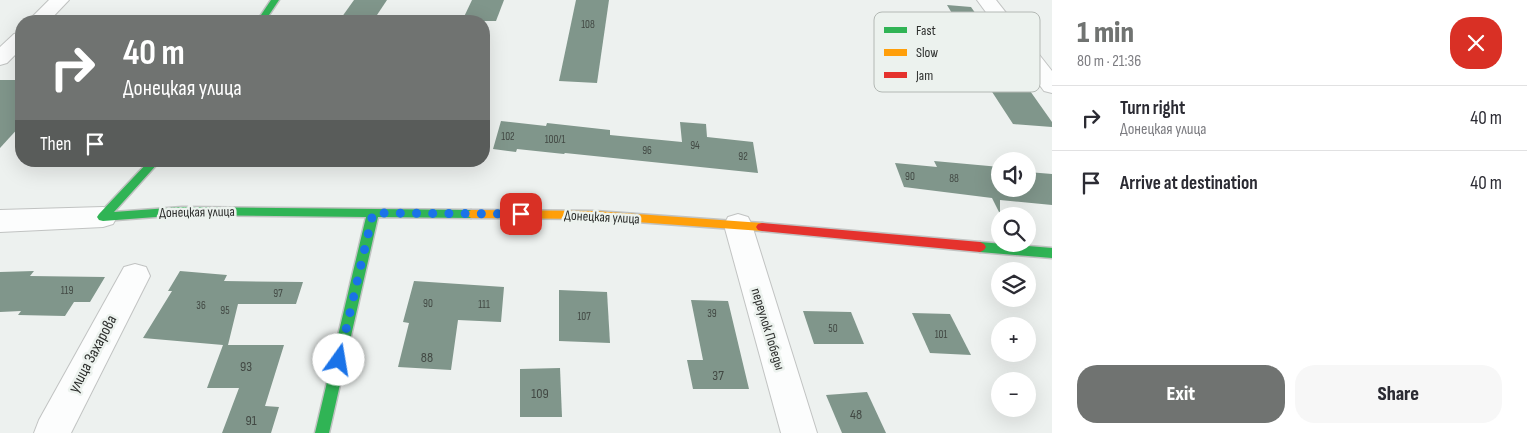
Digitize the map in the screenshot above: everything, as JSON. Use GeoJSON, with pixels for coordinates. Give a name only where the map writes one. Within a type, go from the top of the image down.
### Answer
{"type":"FeatureCollection","features":[{"type":"Feature","properties":{"kind":"street"},"geometry":{"type":"LineString","coordinates":[[44,15],[60,0]]}},
{"type":"Feature","properties":{"kind":"street"},"geometry":{"type":"LineString","coordinates":[[265,15],[275,0]]}},
{"type":"Feature","properties":{"kind":"street"},"geometry":{"type":"LineString","coordinates":[[986,0],[995,12]]}},
{"type":"Feature","properties":{"kind":"street"},"geometry":{"type":"LineString","coordinates":[[0,58],[15,44]]}},
{"type":"Feature","properties":{"kind":"street"},"geometry":{"type":"LineString","coordinates":[[1040,70],[1052,86]]}},
{"type":"Feature","properties":{"kind":"street"},"geometry":{"type":"LineString","coordinates":[[104,217],[150,167]]}},
{"type":"Feature","properties":{"kind":"street","name":"Донецкая улица"},"geometry":{"type":"LineString","coordinates":[[0,221],[104,217],[182,211],[595,215],[738,225],[1052,254]]}},
{"type":"Feature","properties":{"kind":"street"},"geometry":{"type":"LineString","coordinates":[[322,433],[373,213]]}},
{"type":"Feature","properties":{"kind":"street","name":"переулок Победы"},"geometry":{"type":"LineString","coordinates":[[738,225],[799,433]]}},
{"type":"Feature","properties":{"kind":"street","name":"улица Захарова"},"geometry":{"type":"LineString","coordinates":[[52,433],[135,276]]}},
{"type":"Feature","properties":{"kind":"building"},"geometry":{"type":"Polygon","coordinates":[[[354,0],[387,0],[377,15],[343,15],[354,0]]]}},
{"type":"Feature","properties":{"kind":"building"},"geometry":{"type":"Polygon","coordinates":[[[472,0],[504,0],[496,21],[490,21],[490,15],[465,15],[472,0]]]}},
{"type":"Feature","properties":{"kind":"building"},"geometry":{"type":"Polygon","coordinates":[[[576,0],[609,0],[597,83],[559,81],[576,0]]]}},
{"type":"Feature","properties":{"kind":"building"},"geometry":{"type":"Polygon","coordinates":[[[947,5],[971,7],[975,12],[951,12],[947,5]]]}},
{"type":"Feature","properties":{"kind":"building"},"geometry":{"type":"Polygon","coordinates":[[[0,80],[15,80],[15,132],[0,148],[0,80]]]}},
{"type":"Feature","properties":{"kind":"building"},"geometry":{"type":"Polygon","coordinates":[[[992,92],[1031,92],[1052,122],[1052,127],[1013,124],[992,92]]]}},
{"type":"Feature","properties":{"kind":"building"},"geometry":{"type":"Polygon","coordinates":[[[501,121],[546,126],[547,123],[610,130],[610,135],[682,142],[680,122],[706,124],[707,137],[753,142],[758,173],[565,153],[517,149],[516,152],[493,149],[501,121]]]}},
{"type":"Feature","properties":{"kind":"building"},"geometry":{"type":"Polygon","coordinates":[[[934,161],[991,166],[991,197],[1036,197],[1036,173],[1052,174],[1052,205],[1000,200],[1000,207],[996,207],[992,198],[904,187],[895,163],[937,167],[934,161]]]}},
{"type":"Feature","properties":{"kind":"building"},"geometry":{"type":"Polygon","coordinates":[[[34,271],[30,276],[105,277],[90,302],[74,302],[65,316],[18,315],[21,311],[0,312],[0,272],[34,271]]]}},
{"type":"Feature","properties":{"kind":"building"},"geometry":{"type":"Polygon","coordinates":[[[180,271],[227,275],[224,281],[303,282],[296,304],[238,304],[228,345],[284,345],[265,406],[279,407],[271,433],[222,433],[239,388],[207,388],[223,345],[143,338],[172,291],[168,291],[180,271]]]}},
{"type":"Feature","properties":{"kind":"building"},"geometry":{"type":"Polygon","coordinates":[[[414,281],[504,287],[501,322],[458,320],[451,370],[398,367],[409,323],[403,322],[414,281]]]}},
{"type":"Feature","properties":{"kind":"building"},"geometry":{"type":"Polygon","coordinates":[[[559,290],[607,292],[610,343],[559,341],[559,290]]]}},
{"type":"Feature","properties":{"kind":"building"},"geometry":{"type":"Polygon","coordinates":[[[691,300],[728,301],[749,389],[693,389],[687,360],[703,360],[691,300]]]}},
{"type":"Feature","properties":{"kind":"building"},"geometry":{"type":"Polygon","coordinates":[[[803,311],[851,312],[864,344],[814,344],[803,311]]]}},
{"type":"Feature","properties":{"kind":"building"},"geometry":{"type":"Polygon","coordinates":[[[912,313],[950,314],[971,355],[930,353],[912,313]]]}},
{"type":"Feature","properties":{"kind":"building"},"geometry":{"type":"Polygon","coordinates":[[[560,368],[562,417],[520,417],[520,369],[560,368]]]}},
{"type":"Feature","properties":{"kind":"building"},"geometry":{"type":"Polygon","coordinates":[[[867,392],[886,433],[842,433],[826,395],[867,392]]]}},
{"type":"Feature","properties":{"kind":"traffic: fast"},"geometry":{"type":"LineString","coordinates":[[265,15],[275,0]]}},
{"type":"Feature","properties":{"kind":"traffic: fast"},"geometry":{"type":"LineString","coordinates":[[103,217],[149,167]]}},
{"type":"Feature","properties":{"kind":"traffic: fast"},"geometry":{"type":"LineString","coordinates":[[103,217],[182,211],[471,214]]}},
{"type":"Feature","properties":{"kind":"traffic: fast"},"geometry":{"type":"LineString","coordinates":[[322,433],[373,213]]}},
{"type":"Feature","properties":{"kind":"traffic: fast"},"geometry":{"type":"LineString","coordinates":[[980,247],[1052,253]]}},
{"type":"Feature","properties":{"kind":"traffic: slow"},"geometry":{"type":"LineString","coordinates":[[471,214],[595,215],[762,227]]}},
{"type":"Feature","properties":{"kind":"traffic: jam"},"geometry":{"type":"LineString","coordinates":[[762,227],[980,247]]}},
{"type":"Feature","properties":{"kind":"route"},"geometry":{"type":"LineString","coordinates":[[339,360],[373,213],[521,214]]}}]}
